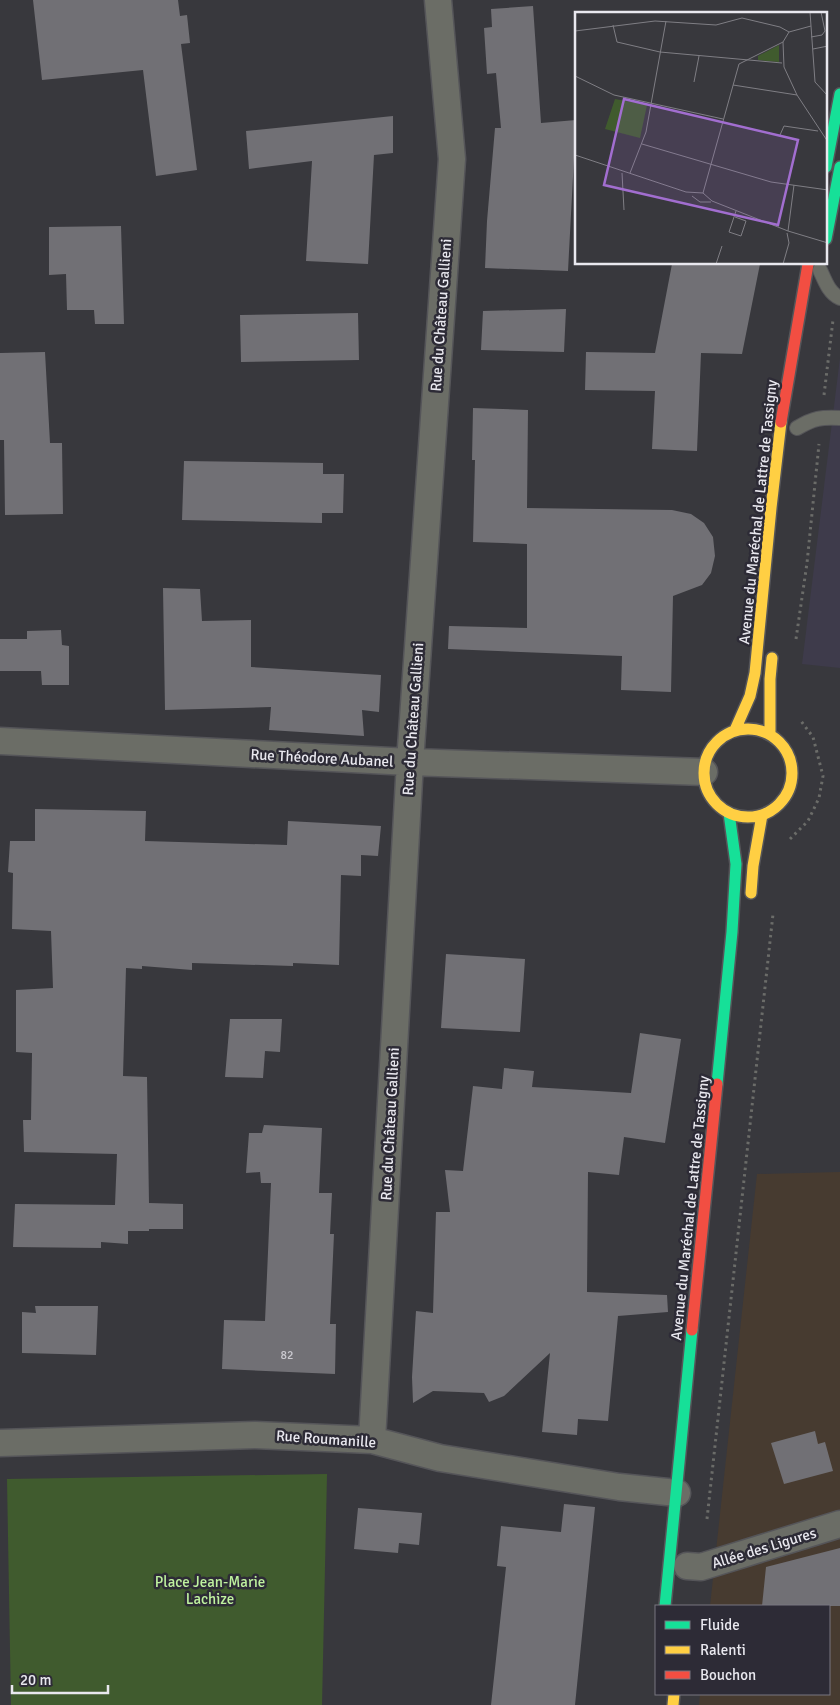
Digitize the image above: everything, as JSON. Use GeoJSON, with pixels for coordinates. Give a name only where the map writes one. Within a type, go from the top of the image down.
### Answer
{"type":"FeatureCollection","features":[{"type":"Feature","properties":{"kind":"main road"},"geometry":{"type":"LineString","coordinates":[[828,157],[840,94]]}},
{"type":"Feature","properties":{"kind":"main road"},"geometry":{"type":"LineString","coordinates":[[828,229],[840,168]]}},
{"type":"Feature","properties":{"kind":"main road"},"geometry":{"type":"LineString","coordinates":[[817,266],[817,287]]}},
{"type":"Feature","properties":{"kind":"main road","name":"Avenue du Maréchal de Lattre de Tassigny"},"geometry":{"type":"LineString","coordinates":[[735,730],[750,696],[756,673],[780,424],[791,355],[817,266]]}},
{"type":"Feature","properties":{"kind":"main road","name":"Avenue du Maréchal de Lattre de Tassigny"},"geometry":{"type":"LineString","coordinates":[[770,734],[770,680],[773,650]]}},
{"type":"Feature","properties":{"kind":"main road"},"geometry":{"type":"LineString","coordinates":[[746,728],[770,734],[783,745],[790,760],[792,777],[788,793],[777,807],[762,815],[745,817],[728,813],[715,803],[706,789],[704,772],[708,754],[719,739],[735,730],[746,728]]}},
{"type":"Feature","properties":{"kind":"main road","name":"Avenue du Maréchal de Lattre de Tassigny"},"geometry":{"type":"LineString","coordinates":[[666,1605],[732,932],[736,864],[728,813]]}},
{"type":"Feature","properties":{"kind":"main road"},"geometry":{"type":"LineString","coordinates":[[750,904],[753,866],[762,815]]}},
{"type":"Feature","properties":{"kind":"street","name":"Rue du Château Gallieni"},"geometry":{"type":"LineString","coordinates":[[372,1440],[410,762],[452,159],[438,0]]}},
{"type":"Feature","properties":{"kind":"street","name":"Rue Théodore Aubanel"},"geometry":{"type":"LineString","coordinates":[[0,741],[410,762],[704,772]]}},
{"type":"Feature","properties":{"kind":"street","name":"Rue Roumanille"},"geometry":{"type":"LineString","coordinates":[[0,1443],[255,1435],[372,1440],[440,1458],[619,1487],[677,1493]]}},
{"type":"Feature","properties":{"kind":"street","name":"Allée des Ligures"},"geometry":{"type":"LineString","coordinates":[[687,1565],[701,1567],[840,1524]]}},
{"type":"Feature","properties":{"kind":"lane"},"geometry":{"type":"LineString","coordinates":[[817,266],[826,285],[840,298]]}},
{"type":"Feature","properties":{"kind":"lane"},"geometry":{"type":"LineString","coordinates":[[797,428],[816,418],[840,418]]}},
{"type":"Feature","properties":{"kind":"path"},"geometry":{"type":"LineString","coordinates":[[823,401],[833,317]]}},
{"type":"Feature","properties":{"kind":"path"},"geometry":{"type":"LineString","coordinates":[[795,642],[807,563],[818,448]]}},
{"type":"Feature","properties":{"kind":"path"},"geometry":{"type":"LineString","coordinates":[[786,842],[808,821],[819,798],[823,776],[813,737],[798,717]]}},
{"type":"Feature","properties":{"kind":"path"},"geometry":{"type":"LineString","coordinates":[[706,1525],[774,905]]}},
{"type":"Feature","properties":{"kind":"shaded area"},"geometry":{"type":"Polygon","coordinates":[[[840,358],[840,668],[802,664],[840,358]]]}},
{"type":"Feature","properties":{"kind":"shaded area"},"geometry":{"type":"Polygon","coordinates":[[[840,1172],[840,1705],[699,1705],[700,1695],[830,1695],[830,1605],[710,1605],[757,1174],[840,1172]]]}},
{"type":"Feature","properties":{"kind":"green space","name":"Place Jean-Marie Lachize"},"geometry":{"type":"Polygon","coordinates":[[[327,1474],[322,1705],[11,1705],[7,1479],[327,1474]]]}},
{"type":"Feature","properties":{"kind":"building"},"geometry":{"type":"Polygon","coordinates":[[[33,0],[178,0],[180,16],[187,15],[190,43],[181,44],[197,170],[156,176],[143,70],[42,80],[33,0]]]}},
{"type":"Feature","properties":{"kind":"building"},"geometry":{"type":"Polygon","coordinates":[[[533,6],[541,123],[575,120],[568,271],[485,268],[495,128],[501,128],[496,73],[487,74],[484,28],[492,27],[491,9],[533,6]]]}},
{"type":"Feature","properties":{"kind":"building"},"geometry":{"type":"Polygon","coordinates":[[[393,116],[393,153],[374,155],[368,264],[306,261],[312,161],[249,169],[246,131],[393,116]]]}},
{"type":"Feature","properties":{"kind":"building"},"geometry":{"type":"Polygon","coordinates":[[[121,226],[124,324],[95,324],[94,310],[67,310],[66,274],[49,275],[49,227],[121,226]]]}},
{"type":"Feature","properties":{"kind":"building"},"geometry":{"type":"Polygon","coordinates":[[[672,265],[760,265],[742,354],[701,353],[697,451],[652,449],[655,391],[585,390],[586,352],[655,353],[672,265]]]}},
{"type":"Feature","properties":{"kind":"building"},"geometry":{"type":"Polygon","coordinates":[[[566,309],[564,352],[481,350],[483,311],[566,309]]]}},
{"type":"Feature","properties":{"kind":"building"},"geometry":{"type":"Polygon","coordinates":[[[358,313],[359,360],[241,362],[240,315],[358,313]]]}},
{"type":"Feature","properties":{"kind":"building"},"geometry":{"type":"Polygon","coordinates":[[[45,352],[50,443],[62,443],[63,514],[5,515],[4,440],[0,440],[0,353],[45,352]]]}},
{"type":"Feature","properties":{"kind":"building"},"geometry":{"type":"Polygon","coordinates":[[[473,408],[528,410],[527,508],[672,510],[691,514],[704,523],[713,537],[715,556],[711,573],[702,585],[673,596],[671,692],[621,690],[622,656],[448,649],[449,626],[527,628],[527,544],[473,542],[475,460],[472,460],[473,408]]]}},
{"type":"Feature","properties":{"kind":"building"},"geometry":{"type":"Polygon","coordinates":[[[184,461],[323,463],[323,474],[344,474],[343,513],[322,513],[322,523],[182,520],[184,461]]]}},
{"type":"Feature","properties":{"kind":"building"},"geometry":{"type":"Polygon","coordinates":[[[163,588],[200,589],[202,621],[251,620],[251,667],[381,675],[379,712],[362,710],[364,736],[269,730],[271,707],[165,710],[163,588]]]}},
{"type":"Feature","properties":{"kind":"building"},"geometry":{"type":"Polygon","coordinates":[[[61,630],[62,645],[69,646],[69,685],[42,685],[41,671],[0,671],[0,639],[27,639],[27,631],[61,630]]]}},
{"type":"Feature","properties":{"kind":"building"},"geometry":{"type":"Polygon","coordinates":[[[35,809],[146,811],[145,841],[287,845],[288,821],[381,826],[378,856],[361,855],[361,876],[341,875],[339,965],[293,963],[293,966],[192,963],[192,970],[142,966],[142,969],[126,968],[123,1076],[147,1077],[149,1203],[183,1204],[183,1229],[128,1231],[128,1244],[101,1242],[101,1248],[13,1247],[15,1204],[115,1205],[117,1154],[24,1152],[23,1120],[31,1120],[32,1053],[16,1052],[16,990],[53,988],[51,931],[12,929],[13,873],[8,872],[10,841],[35,841],[35,809]]]}},
{"type":"Feature","properties":{"kind":"building"},"geometry":{"type":"Polygon","coordinates":[[[446,954],[525,959],[520,1032],[441,1028],[446,954]]]}},
{"type":"Feature","properties":{"kind":"building"},"geometry":{"type":"Polygon","coordinates":[[[230,1019],[282,1019],[280,1052],[265,1051],[263,1078],[225,1077],[230,1019]]]}},
{"type":"Feature","properties":{"kind":"building"},"geometry":{"type":"Polygon","coordinates":[[[640,1033],[681,1039],[665,1143],[624,1137],[619,1175],[588,1172],[587,1292],[667,1295],[668,1312],[618,1316],[608,1421],[578,1419],[577,1435],[542,1432],[550,1353],[504,1396],[489,1402],[484,1393],[433,1391],[413,1403],[412,1377],[416,1311],[433,1313],[436,1212],[450,1212],[445,1170],[463,1171],[473,1086],[502,1089],[504,1068],[534,1071],[532,1087],[631,1093],[640,1033]]]}},
{"type":"Feature","properties":{"kind":"building"},"geometry":{"type":"Polygon","coordinates":[[[264,1125],[322,1128],[319,1193],[332,1193],[330,1234],[334,1234],[330,1324],[336,1324],[335,1374],[222,1369],[224,1320],[265,1321],[271,1183],[261,1183],[260,1172],[246,1173],[249,1133],[262,1133],[264,1125]]]}},
{"type":"Feature","properties":{"kind":"building"},"geometry":{"type":"Polygon","coordinates":[[[35,1306],[98,1306],[96,1355],[22,1353],[22,1312],[36,1313],[35,1306]]]}},
{"type":"Feature","properties":{"kind":"building"},"geometry":{"type":"Polygon","coordinates":[[[815,1431],[818,1444],[825,1442],[833,1471],[784,1484],[771,1443],[815,1431]]]}},
{"type":"Feature","properties":{"kind":"building"},"geometry":{"type":"Polygon","coordinates":[[[564,1504],[595,1507],[575,1705],[491,1705],[506,1567],[497,1566],[501,1526],[561,1532],[564,1504]]]}},
{"type":"Feature","properties":{"kind":"building"},"geometry":{"type":"Polygon","coordinates":[[[358,1508],[422,1513],[419,1545],[399,1543],[398,1553],[354,1549],[358,1508]]]}},
{"type":"Feature","properties":{"kind":"building"},"geometry":{"type":"Polygon","coordinates":[[[840,1548],[840,1606],[762,1605],[766,1567],[840,1548]]]}},
{"type":"Feature","properties":{"kind":"traffic: fast"},"geometry":{"type":"LineString","coordinates":[[828,157],[840,94]]}},
{"type":"Feature","properties":{"kind":"traffic: fast"},"geometry":{"type":"LineString","coordinates":[[828,229],[840,167]]}},
{"type":"Feature","properties":{"kind":"traffic: fast"},"geometry":{"type":"LineString","coordinates":[[717,1084],[732,932],[736,864],[729,813]]}},
{"type":"Feature","properties":{"kind":"traffic: fast"},"geometry":{"type":"LineString","coordinates":[[665,1605],[692,1330]]}},
{"type":"Feature","properties":{"kind":"traffic: slow"},"geometry":{"type":"LineString","coordinates":[[735,730],[750,696],[755,673],[781,422]]}},
{"type":"Feature","properties":{"kind":"traffic: slow"},"geometry":{"type":"LineString","coordinates":[[770,734],[772,658]]}},
{"type":"Feature","properties":{"kind":"traffic: slow"},"geometry":{"type":"LineString","coordinates":[[748,729],[765,732],[779,742],[789,756],[792,773],[789,790],[779,804],[765,814],[748,817],[731,814],[717,804],[707,790],[704,773],[707,756],[717,742],[731,732],[748,729]]}},
{"type":"Feature","properties":{"kind":"traffic: slow"},"geometry":{"type":"LineString","coordinates":[[751,893],[753,866],[762,815]]}},
{"type":"Feature","properties":{"kind":"traffic: slow"},"geometry":{"type":"LineString","coordinates":[[673,1705],[674,1695]]}},
{"type":"Feature","properties":{"kind":"traffic: jam"},"geometry":{"type":"LineString","coordinates":[[781,422],[808,265]]}},
{"type":"Feature","properties":{"kind":"traffic: jam"},"geometry":{"type":"LineString","coordinates":[[692,1330],[717,1084]]}}]}
